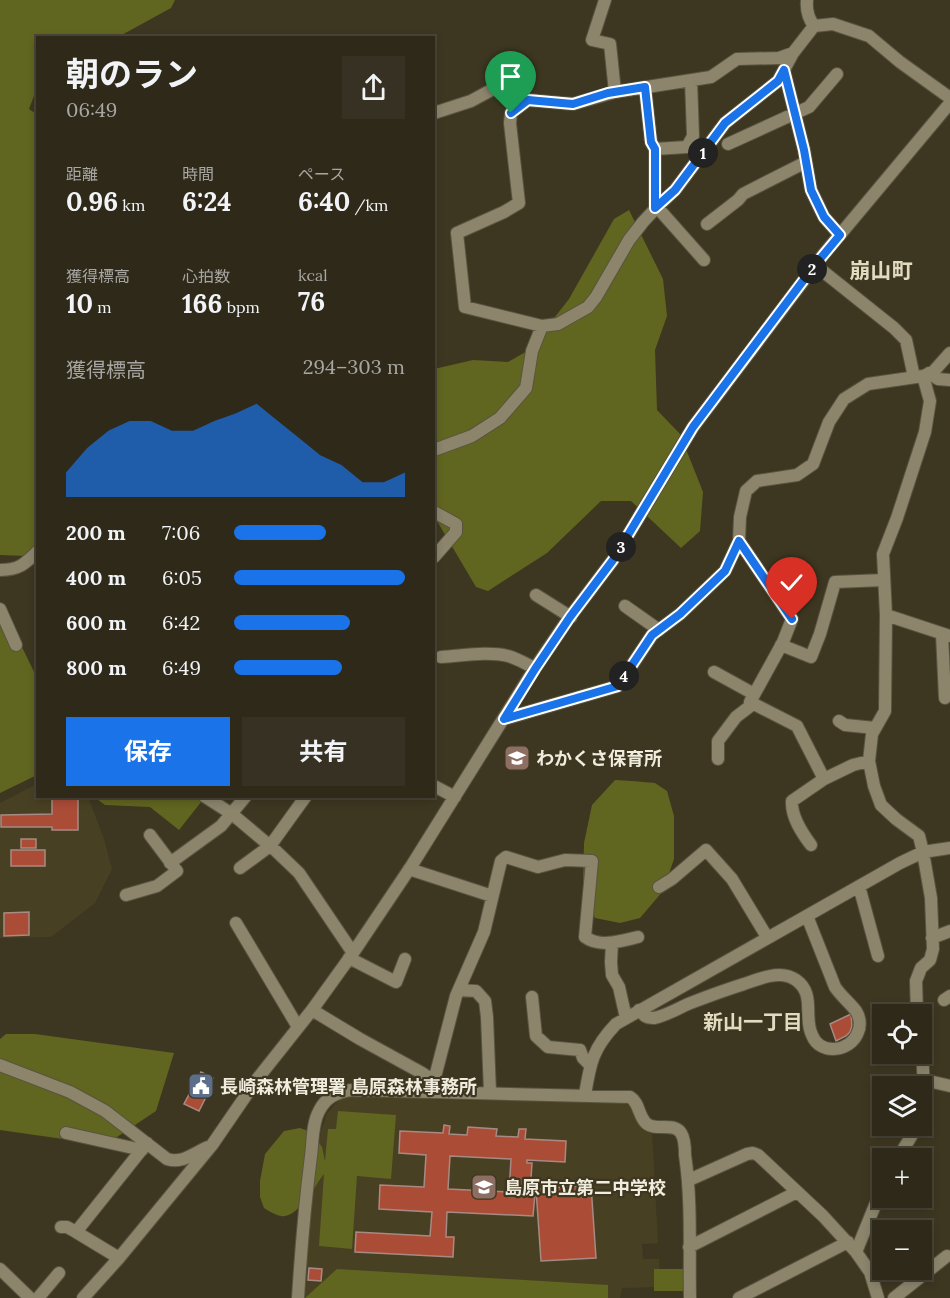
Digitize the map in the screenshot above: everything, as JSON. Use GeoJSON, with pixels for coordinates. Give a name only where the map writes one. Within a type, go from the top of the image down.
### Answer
{"type":"FeatureCollection","features":[{"type":"Feature","properties":{"kind":"street"},"geometry":{"type":"LineString","coordinates":[[604,0],[592,40],[610,44],[615,92]]}},
{"type":"Feature","properties":{"kind":"street"},"geometry":{"type":"LineString","coordinates":[[807,0],[806,6],[814,26]]}},
{"type":"Feature","properties":{"kind":"street"},"geometry":{"type":"LineString","coordinates":[[83,1298],[212,1145],[258,1078],[312,1010],[410,868],[535,669],[613,560],[693,427],[815,265],[950,100],[869,36],[833,24],[814,26],[793,53],[778,81],[725,123],[675,190],[656,207],[629,240],[588,307],[558,324],[542,326],[465,307],[457,233],[519,203],[510,123],[511,113],[528,100]]}},
{"type":"Feature","properties":{"kind":"street"},"geometry":{"type":"LineString","coordinates":[[435,113],[471,101],[495,88],[519,93],[528,100],[573,104],[615,92],[711,77],[737,59],[779,58],[793,53]]}},
{"type":"Feature","properties":{"kind":"street"},"geometry":{"type":"LineString","coordinates":[[784,70],[811,190],[824,217],[840,235]]}},
{"type":"Feature","properties":{"kind":"street"},"geometry":{"type":"LineString","coordinates":[[728,144],[809,107],[837,74]]}},
{"type":"Feature","properties":{"kind":"street"},"geometry":{"type":"LineString","coordinates":[[655,149],[687,147],[693,136],[691,80]]}},
{"type":"Feature","properties":{"kind":"street"},"geometry":{"type":"LineString","coordinates":[[645,87],[651,142],[655,149],[656,207],[704,260]]}},
{"type":"Feature","properties":{"kind":"street"},"geometry":{"type":"LineString","coordinates":[[707,224],[738,200],[742,194],[806,162]]}},
{"type":"Feature","properties":{"kind":"street"},"geometry":{"type":"LineString","coordinates":[[815,265],[906,340],[930,401],[925,432],[883,555],[886,615],[885,711],[872,734],[869,761],[881,805],[919,836],[923,852],[931,898],[932,955],[921,968],[916,981],[917,1004]]}},
{"type":"Feature","properties":{"kind":"street"},"geometry":{"type":"LineString","coordinates":[[435,450],[472,436],[500,418],[526,388],[532,351],[542,326]]}},
{"type":"Feature","properties":{"kind":"street"},"geometry":{"type":"LineString","coordinates":[[504,719],[618,686],[652,635],[680,614],[725,571],[739,541],[740,517],[746,492],[757,481],[797,475],[813,464],[829,422],[844,399],[868,384],[922,376],[933,372],[950,353]]}},
{"type":"Feature","properties":{"kind":"street"},"geometry":{"type":"LineString","coordinates":[[922,376],[950,380]]}},
{"type":"Feature","properties":{"kind":"street"},"geometry":{"type":"LineString","coordinates":[[435,513],[456,524],[456,532],[435,553]]}},
{"type":"Feature","properties":{"kind":"street"},"geometry":{"type":"LineString","coordinates":[[717,759],[718,741],[736,717],[754,699],[792,619],[739,541]]}},
{"type":"Feature","properties":{"kind":"street"},"geometry":{"type":"LineString","coordinates":[[0,570],[16,569],[36,553]]}},
{"type":"Feature","properties":{"kind":"street"},"geometry":{"type":"LineString","coordinates":[[781,645],[811,657],[835,582],[884,580]]}},
{"type":"Feature","properties":{"kind":"street"},"geometry":{"type":"LineString","coordinates":[[536,595],[570,617]]}},
{"type":"Feature","properties":{"kind":"street"},"geometry":{"type":"LineString","coordinates":[[625,606],[659,630]]}},
{"type":"Feature","properties":{"kind":"street"},"geometry":{"type":"LineString","coordinates":[[0,609],[16,645]]}},
{"type":"Feature","properties":{"kind":"street"},"geometry":{"type":"LineString","coordinates":[[886,615],[946,635],[945,698]]}},
{"type":"Feature","properties":{"kind":"street"},"geometry":{"type":"LineString","coordinates":[[441,657],[480,654],[507,656],[535,669]]}},
{"type":"Feature","properties":{"kind":"street"},"geometry":{"type":"LineString","coordinates":[[714,672],[797,726],[824,779]]}},
{"type":"Feature","properties":{"kind":"street"},"geometry":{"type":"LineString","coordinates":[[839,721],[844,725],[875,728]]}},
{"type":"Feature","properties":{"kind":"street"},"geometry":{"type":"LineString","coordinates":[[811,845],[800,829],[792,801],[824,779],[853,765],[869,761]]}},
{"type":"Feature","properties":{"kind":"street"},"geometry":{"type":"LineString","coordinates":[[435,786],[455,796]]}},
{"type":"Feature","properties":{"kind":"street"},"geometry":{"type":"LineString","coordinates":[[207,798],[232,814],[299,873],[351,955],[396,982],[405,959]]}},
{"type":"Feature","properties":{"kind":"street"},"geometry":{"type":"LineString","coordinates":[[170,863],[221,826],[244,798]]}},
{"type":"Feature","properties":{"kind":"street"},"geometry":{"type":"LineString","coordinates":[[240,868],[270,846],[305,798]]}},
{"type":"Feature","properties":{"kind":"street"},"geometry":{"type":"LineString","coordinates":[[126,895],[157,886],[177,871],[150,835]]}},
{"type":"Feature","properties":{"kind":"street"},"geometry":{"type":"LineString","coordinates":[[585,1095],[590,1065],[596,1050],[604,1036],[616,1024],[767,937],[923,852],[950,848]]}},
{"type":"Feature","properties":{"kind":"street"},"geometry":{"type":"LineString","coordinates":[[659,887],[706,850],[732,879],[767,937]]}},
{"type":"Feature","properties":{"kind":"street"},"geometry":{"type":"LineString","coordinates":[[434,1081],[459,990],[484,932],[501,861],[506,857],[538,867],[565,860],[592,861],[585,937],[591,941],[612,943],[638,937]]}},
{"type":"Feature","properties":{"kind":"street"},"geometry":{"type":"LineString","coordinates":[[410,868],[492,896]]}},
{"type":"Feature","properties":{"kind":"street"},"geometry":{"type":"LineString","coordinates":[[859,886],[878,956]]}},
{"type":"Feature","properties":{"kind":"street"},"geometry":{"type":"LineString","coordinates":[[639,1010],[645,1016],[655,1018],[709,995],[768,976],[785,976],[797,981],[805,989],[808,999],[809,1028],[814,1040],[820,1045],[834,1049],[848,1046],[857,1036],[860,1023],[858,1016],[835,987],[807,916]]}},
{"type":"Feature","properties":{"kind":"street"},"geometry":{"type":"LineString","coordinates":[[236,923],[298,1027]]}},
{"type":"Feature","properties":{"kind":"street"},"geometry":{"type":"LineString","coordinates":[[932,938],[950,931]]}},
{"type":"Feature","properties":{"kind":"street"},"geometry":{"type":"LineString","coordinates":[[612,943],[612,975],[619,987],[626,1018]]}},
{"type":"Feature","properties":{"kind":"street"},"geometry":{"type":"LineString","coordinates":[[459,990],[476,991],[485,1001],[490,1092]]}},
{"type":"Feature","properties":{"kind":"street"},"geometry":{"type":"LineString","coordinates":[[532,997],[536,1036],[548,1047],[580,1050],[583,1058],[590,1065]]}},
{"type":"Feature","properties":{"kind":"street"},"geometry":{"type":"LineString","coordinates":[[312,1010],[422,1073],[448,1091]]}},
{"type":"Feature","properties":{"kind":"street"},"geometry":{"type":"LineString","coordinates":[[0,1065],[70,1092],[105,1111],[144,1146],[167,1159],[173,1161],[184,1159],[212,1145]]}},
{"type":"Feature","properties":{"kind":"street"},"geometry":{"type":"LineString","coordinates":[[932,1082],[950,1086]]}},
{"type":"Feature","properties":{"kind":"street"},"geometry":{"type":"LineString","coordinates":[[298,1298],[304,1211],[315,1119],[331,1096],[352,1090],[630,1097],[636,1102],[647,1124],[656,1127],[671,1127],[681,1133],[689,1180],[690,1298]]}},
{"type":"Feature","properties":{"kind":"street"},"geometry":{"type":"LineString","coordinates":[[66,1133],[144,1146]]}},
{"type":"Feature","properties":{"kind":"street"},"geometry":{"type":"LineString","coordinates":[[76,1232],[144,1146]]}},
{"type":"Feature","properties":{"kind":"street"},"geometry":{"type":"LineString","coordinates":[[689,1180],[747,1154],[758,1155],[848,1242],[870,1272],[878,1298]]}},
{"type":"Feature","properties":{"kind":"street"},"geometry":{"type":"LineString","coordinates":[[689,1247],[798,1192]]}},
{"type":"Feature","properties":{"kind":"street"},"geometry":{"type":"LineString","coordinates":[[856,1252],[874,1208]]}},
{"type":"Feature","properties":{"kind":"street"},"geometry":{"type":"LineString","coordinates":[[61,1227],[67,1227],[119,1258]]}},
{"type":"Feature","properties":{"kind":"street"},"geometry":{"type":"LineString","coordinates":[[739,1298],[848,1242]]}},
{"type":"Feature","properties":{"kind":"street"},"geometry":{"type":"LineString","coordinates":[[894,1298],[947,1256]]}},
{"type":"Feature","properties":{"kind":"street"},"geometry":{"type":"LineString","coordinates":[[0,1269],[30,1298]]}},
{"type":"Feature","properties":{"kind":"street"},"geometry":{"type":"LineString","coordinates":[[38,1298],[59,1273]]}},
{"type":"Feature","properties":{"kind":"shaded area"},"geometry":{"type":"Polygon","coordinates":[[[36,785],[36,798],[88,798],[104,839],[112,869],[95,903],[51,937],[0,938],[0,803],[36,785]]]}},
{"type":"Feature","properties":{"kind":"shaded area","name":"島原市立第二中学校"},"geometry":{"type":"Polygon","coordinates":[[[352,1095],[432,1096],[438,1100],[619,1102],[630,1105],[643,1129],[652,1132],[658,1243],[642,1244],[643,1259],[659,1259],[659,1269],[654,1269],[654,1287],[622,1288],[620,1298],[302,1298],[304,1253],[321,1131],[327,1114],[334,1105],[344,1097],[352,1095]]]}},
{"type":"Feature","properties":{"kind":"green space"},"geometry":{"type":"Polygon","coordinates":[[[0,0],[175,0],[171,8],[120,36],[36,36],[36,91],[29,109],[36,114],[36,561],[26,556],[0,555],[0,0]]]}},
{"type":"Feature","properties":{"kind":"green space"},"geometry":{"type":"Polygon","coordinates":[[[629,210],[663,279],[667,316],[655,350],[657,410],[680,434],[703,492],[700,531],[681,548],[631,501],[601,501],[547,553],[488,591],[476,587],[435,518],[435,369],[473,360],[508,362],[529,350],[569,299],[614,219],[629,210]]]}},
{"type":"Feature","properties":{"kind":"green space"},"geometry":{"type":"Polygon","coordinates":[[[0,602],[36,676],[36,775],[0,793],[0,602]]]}},
{"type":"Feature","properties":{"kind":"green space"},"geometry":{"type":"Polygon","coordinates":[[[615,780],[655,783],[667,791],[674,816],[674,859],[663,891],[640,918],[620,923],[595,918],[583,888],[584,843],[592,805],[615,780]]]}},
{"type":"Feature","properties":{"kind":"green space"},"geometry":{"type":"Polygon","coordinates":[[[95,798],[204,798],[179,830],[150,807],[105,805],[95,798]]]}},
{"type":"Feature","properties":{"kind":"green space"},"geometry":{"type":"Polygon","coordinates":[[[6,1034],[35,1034],[174,1053],[156,1111],[105,1145],[0,1130],[0,1039],[6,1034]]]}},
{"type":"Feature","properties":{"kind":"green space"},"geometry":{"type":"Polygon","coordinates":[[[338,1111],[396,1115],[391,1179],[357,1176],[352,1249],[319,1246],[324,1174],[300,1207],[287,1216],[272,1213],[264,1208],[260,1197],[260,1181],[265,1154],[284,1131],[300,1128],[311,1132],[322,1147],[325,1161],[328,1129],[336,1129],[338,1111]]]}},
{"type":"Feature","properties":{"kind":"green space"},"geometry":{"type":"Polygon","coordinates":[[[337,1269],[608,1285],[608,1298],[305,1298],[337,1269]]]}},
{"type":"Feature","properties":{"kind":"green space"},"geometry":{"type":"Polygon","coordinates":[[[654,1269],[684,1269],[684,1291],[654,1291],[654,1269]]]}},
{"type":"Feature","properties":{"kind":"building"},"geometry":{"type":"Polygon","coordinates":[[[52,798],[78,798],[78,830],[52,830],[52,827],[1,827],[1,815],[52,814],[52,798]]]}},
{"type":"Feature","properties":{"kind":"building"},"geometry":{"type":"Polygon","coordinates":[[[21,839],[36,839],[36,848],[21,848],[21,839]]]}},
{"type":"Feature","properties":{"kind":"building"},"geometry":{"type":"Polygon","coordinates":[[[11,850],[45,850],[45,866],[11,866],[11,850]]]}},
{"type":"Feature","properties":{"kind":"building"},"geometry":{"type":"Polygon","coordinates":[[[29,912],[29,935],[4,936],[4,913],[29,912]]]}},
{"type":"Feature","properties":{"kind":"building"},"geometry":{"type":"Polygon","coordinates":[[[851,1014],[850,1032],[836,1041],[830,1024],[851,1014]]]}},
{"type":"Feature","properties":{"kind":"building","name":"長崎森林管理署 島原森林事務所"},"geometry":{"type":"Polygon","coordinates":[[[201,1072],[213,1078],[199,1111],[184,1104],[201,1072]]]}},
{"type":"Feature","properties":{"kind":"building"},"geometry":{"type":"Polygon","coordinates":[[[444,1125],[450,1126],[449,1134],[467,1135],[468,1127],[497,1129],[496,1136],[518,1137],[519,1129],[526,1129],[525,1139],[566,1141],[565,1162],[527,1160],[527,1163],[532,1163],[530,1194],[535,1194],[533,1216],[447,1212],[446,1237],[454,1237],[453,1257],[355,1252],[356,1232],[430,1236],[432,1212],[379,1209],[380,1185],[424,1187],[426,1155],[399,1153],[400,1131],[443,1133],[444,1125]],[[450,1156],[448,1189],[509,1192],[511,1159],[450,1156]]]}},
{"type":"Feature","properties":{"kind":"building"},"geometry":{"type":"Polygon","coordinates":[[[591,1185],[596,1258],[541,1261],[536,1189],[591,1185]]]}},
{"type":"Feature","properties":{"kind":"building"},"geometry":{"type":"Polygon","coordinates":[[[309,1268],[322,1269],[321,1281],[308,1280],[309,1268]]]}},
{"type":"Feature","properties":{"kind":"place","name":"わかくさ保育所"},"geometry":{"type":"Point","coordinates":[517,758]}},
{"type":"Feature","properties":{"kind":"place","name":"長崎森林管理署 島原森林事務所"},"geometry":{"type":"Point","coordinates":[201,1086]}},
{"type":"Feature","properties":{"kind":"place","name":"島原市立第二中学校"},"geometry":{"type":"Point","coordinates":[484,1187]}},
{"type":"Feature","properties":{"kind":"district","name":"崩山町"},"geometry":{"type":"Point","coordinates":[881,270]}},
{"type":"Feature","properties":{"kind":"district","name":"新山一丁目"},"geometry":{"type":"Point","coordinates":[753,1021]}},
{"type":"Feature","properties":{"kind":"route"},"geometry":{"type":"LineString","coordinates":[[511,113],[528,100],[573,104],[608,93],[645,87],[651,142],[655,149],[655,208],[675,190],[725,123],[778,81],[784,70],[804,150],[811,190],[824,217],[840,235],[693,427],[613,560],[570,617],[504,719],[618,686],[652,635],[680,614],[725,571],[739,541],[792,619]]}}]}
